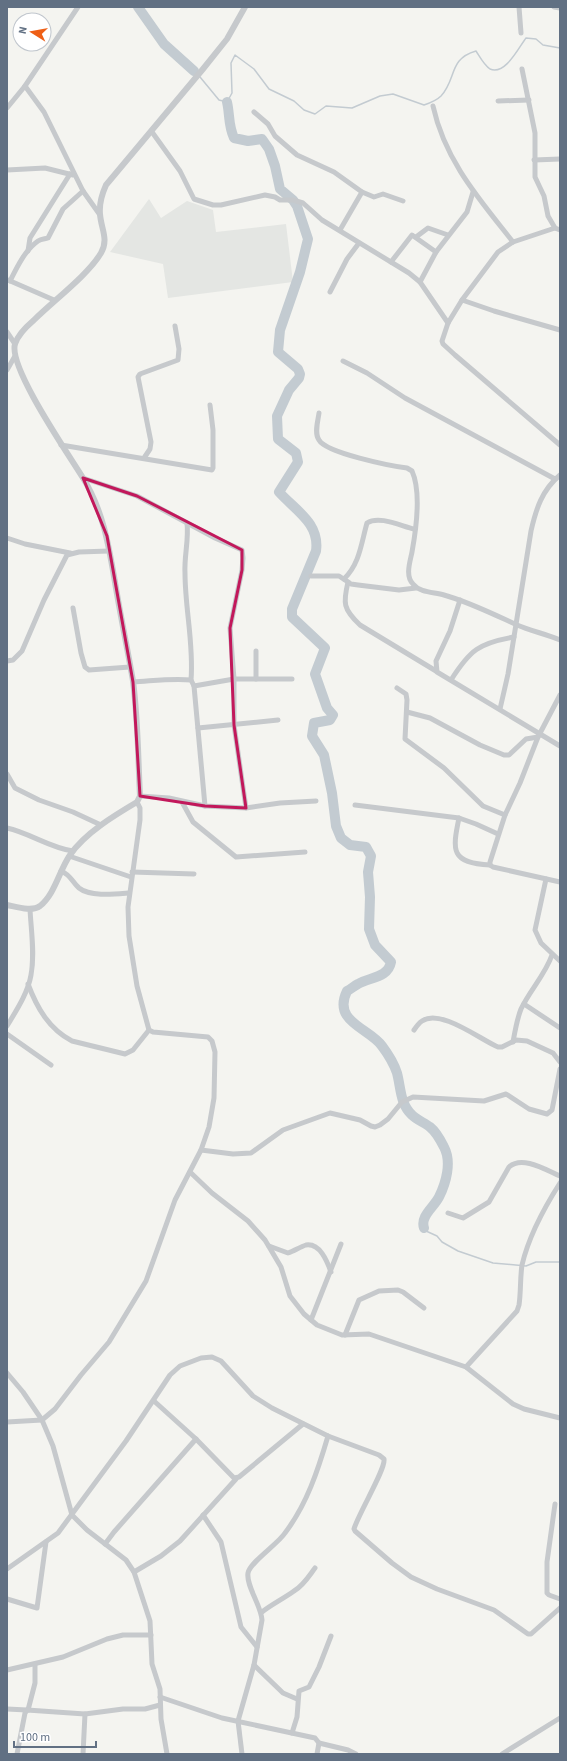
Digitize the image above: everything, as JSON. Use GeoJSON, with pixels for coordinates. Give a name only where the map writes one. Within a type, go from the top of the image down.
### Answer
{"type":"FeatureCollection","features":[{"type":"Feature","properties":{"kind":"street"},"geometry":{"type":"LineString","coordinates":[[7,108],[25,86],[78,7]]}},
{"type":"Feature","properties":{"kind":"street"},"geometry":{"type":"LineString","coordinates":[[148,1030],[137,986],[130,943],[128,907],[140,820],[138,734],[133,682],[107,536],[95,503],[83,478],[61,445],[27,386],[15,356],[15,344],[23,330],[86,272],[101,253],[106,237],[100,215],[100,202],[106,185],[152,132],[203,69],[226,39],[245,7]]}},
{"type":"Feature","properties":{"kind":"street"},"geometry":{"type":"LineString","coordinates":[[519,7],[521,33]]}},
{"type":"Feature","properties":{"kind":"street"},"geometry":{"type":"LineString","coordinates":[[554,7],[560,8]]}},
{"type":"Feature","properties":{"kind":"street"},"geometry":{"type":"LineString","coordinates":[[522,69],[535,133],[535,177],[541,188],[548,216],[557,229],[513,242],[498,252],[462,300],[448,323],[442,339],[443,344],[560,445]]}},
{"type":"Feature","properties":{"kind":"street"},"geometry":{"type":"LineString","coordinates":[[25,86],[44,112],[72,174],[100,215]]}},
{"type":"Feature","properties":{"kind":"street"},"geometry":{"type":"LineString","coordinates":[[498,101],[529,100]]}},
{"type":"Feature","properties":{"kind":"street"},"geometry":{"type":"LineString","coordinates":[[433,106],[436,118],[451,155],[472,192],[513,242]]}},
{"type":"Feature","properties":{"kind":"street"},"geometry":{"type":"LineString","coordinates":[[254,112],[268,124],[275,136],[296,155],[334,172],[362,192],[374,197],[384,194],[403,201]]}},
{"type":"Feature","properties":{"kind":"street"},"geometry":{"type":"LineString","coordinates":[[152,132],[180,171],[194,199],[213,205],[221,205],[265,195],[280,200],[293,200],[309,207],[322,220],[409,273],[420,282],[448,323]]}},
{"type":"Feature","properties":{"kind":"street"},"geometry":{"type":"LineString","coordinates":[[534,160],[560,159]]}},
{"type":"Feature","properties":{"kind":"street"},"geometry":{"type":"LineString","coordinates":[[7,170],[44,168],[72,174]]}},
{"type":"Feature","properties":{"kind":"street"},"geometry":{"type":"LineString","coordinates":[[28,251],[30,238],[72,174]]}},
{"type":"Feature","properties":{"kind":"street"},"geometry":{"type":"LineString","coordinates":[[54,300],[9,281],[28,251],[39,240],[48,238],[63,210],[83,191]]}},
{"type":"Feature","properties":{"kind":"street"},"geometry":{"type":"LineString","coordinates":[[340,230],[362,192]]}},
{"type":"Feature","properties":{"kind":"street"},"geometry":{"type":"LineString","coordinates":[[420,282],[436,252],[466,212],[472,192]]}},
{"type":"Feature","properties":{"kind":"street"},"geometry":{"type":"LineString","coordinates":[[416,237],[428,228],[448,235]]}},
{"type":"Feature","properties":{"kind":"street"},"geometry":{"type":"LineString","coordinates":[[391,262],[411,236],[416,237],[436,252]]}},
{"type":"Feature","properties":{"kind":"street"},"geometry":{"type":"LineString","coordinates":[[330,292],[347,259],[359,243]]}},
{"type":"Feature","properties":{"kind":"street"},"geometry":{"type":"LineString","coordinates":[[462,300],[560,330]]}},
{"type":"Feature","properties":{"kind":"street"},"geometry":{"type":"LineString","coordinates":[[144,458],[150,449],[151,442],[138,377],[140,374],[178,360],[179,349],[175,326]]}},
{"type":"Feature","properties":{"kind":"street"},"geometry":{"type":"LineString","coordinates":[[7,332],[15,344]]}},
{"type":"Feature","properties":{"kind":"street"},"geometry":{"type":"LineString","coordinates":[[7,370],[15,356]]}},
{"type":"Feature","properties":{"kind":"street"},"geometry":{"type":"LineString","coordinates":[[343,361],[367,373],[405,398],[555,479]]}},
{"type":"Feature","properties":{"kind":"street"},"geometry":{"type":"LineString","coordinates":[[61,445],[212,470],[214,430],[210,405]]}},
{"type":"Feature","properties":{"kind":"street"},"geometry":{"type":"LineString","coordinates":[[319,413],[317,436],[319,442],[334,450],[353,456],[407,468],[412,471],[417,485],[409,569],[411,583],[416,588]]}},
{"type":"Feature","properties":{"kind":"street"},"geometry":{"type":"LineString","coordinates":[[500,709],[517,624],[531,531],[537,508],[545,492],[560,475]]}},
{"type":"Feature","properties":{"kind":"street"},"geometry":{"type":"LineString","coordinates":[[83,478],[137,496],[215,538],[242,550],[244,558],[230,628],[234,679],[234,725],[246,808]]}},
{"type":"Feature","properties":{"kind":"street"},"geometry":{"type":"LineString","coordinates":[[414,529],[377,520],[367,523],[360,554],[354,568],[346,580],[344,600],[352,617],[360,624],[437,672],[500,709],[539,735],[560,746]]}},
{"type":"Feature","properties":{"kind":"street"},"geometry":{"type":"LineString","coordinates":[[187,523],[188,536],[185,573],[191,649],[191,680],[194,686],[205,806]]}},
{"type":"Feature","properties":{"kind":"street"},"geometry":{"type":"LineString","coordinates":[[7,538],[20,543],[70,553],[109,551]]}},
{"type":"Feature","properties":{"kind":"street"},"geometry":{"type":"LineString","coordinates":[[7,661],[13,660],[22,651],[64,559],[70,553]]}},
{"type":"Feature","properties":{"kind":"street"},"geometry":{"type":"LineString","coordinates":[[311,576],[339,576],[358,585],[399,590],[416,588],[460,600],[560,640]]}},
{"type":"Feature","properties":{"kind":"street"},"geometry":{"type":"LineString","coordinates":[[437,672],[436,661],[450,631],[460,600]]}},
{"type":"Feature","properties":{"kind":"street"},"geometry":{"type":"LineString","coordinates":[[73,608],[85,667],[89,670],[130,667]]}},
{"type":"Feature","properties":{"kind":"street"},"geometry":{"type":"LineString","coordinates":[[452,680],[463,662],[472,652],[493,641],[514,637]]}},
{"type":"Feature","properties":{"kind":"street"},"geometry":{"type":"LineString","coordinates":[[256,652],[256,679]]}},
{"type":"Feature","properties":{"kind":"street"},"geometry":{"type":"LineString","coordinates":[[194,686],[234,679],[292,679]]}},
{"type":"Feature","properties":{"kind":"street"},"geometry":{"type":"LineString","coordinates":[[133,682],[191,680]]}},
{"type":"Feature","properties":{"kind":"street"},"geometry":{"type":"LineString","coordinates":[[397,688],[406,694],[407,712],[404,736],[406,742],[427,754],[444,768],[483,806],[505,815]]}},
{"type":"Feature","properties":{"kind":"street"},"geometry":{"type":"LineString","coordinates":[[490,865],[498,834],[505,815],[520,783],[539,735],[560,695]]}},
{"type":"Feature","properties":{"kind":"street"},"geometry":{"type":"LineString","coordinates":[[407,712],[430,718],[504,756],[509,755],[526,739],[539,735]]}},
{"type":"Feature","properties":{"kind":"street"},"geometry":{"type":"LineString","coordinates":[[198,728],[278,720]]}},
{"type":"Feature","properties":{"kind":"street"},"geometry":{"type":"LineString","coordinates":[[7,774],[15,788],[39,800],[73,812],[101,825]]}},
{"type":"Feature","properties":{"kind":"street"},"geometry":{"type":"LineString","coordinates":[[7,905],[30,909],[40,906],[53,889],[61,870],[71,853],[101,825],[139,799],[169,798],[205,806],[246,808],[280,803],[316,801]]}},
{"type":"Feature","properties":{"kind":"street"},"geometry":{"type":"LineString","coordinates":[[182,802],[193,822],[236,857],[305,852]]}},
{"type":"Feature","properties":{"kind":"street"},"geometry":{"type":"LineString","coordinates":[[355,805],[459,818],[498,834]]}},
{"type":"Feature","properties":{"kind":"street"},"geometry":{"type":"LineString","coordinates":[[459,818],[454,845],[455,851],[464,861],[480,865],[490,865],[493,867],[560,882]]}},
{"type":"Feature","properties":{"kind":"street"},"geometry":{"type":"LineString","coordinates":[[8,829],[16,830],[63,850],[132,875],[194,874]]}},
{"type":"Feature","properties":{"kind":"street"},"geometry":{"type":"LineString","coordinates":[[61,870],[69,874],[80,888],[86,891],[103,894],[129,893]]}},
{"type":"Feature","properties":{"kind":"street"},"geometry":{"type":"LineString","coordinates":[[546,879],[536,930],[541,943],[560,961]]}},
{"type":"Feature","properties":{"kind":"street"},"geometry":{"type":"LineString","coordinates":[[7,1026],[31,975],[32,956],[30,909]]}},
{"type":"Feature","properties":{"kind":"street"},"geometry":{"type":"LineString","coordinates":[[513,1042],[518,1017],[535,985],[547,969],[552,955]]}},
{"type":"Feature","properties":{"kind":"street"},"geometry":{"type":"LineString","coordinates":[[28,984],[44,1017],[65,1037],[72,1041],[125,1054],[133,1050],[148,1030]]}},
{"type":"Feature","properties":{"kind":"street"},"geometry":{"type":"LineString","coordinates":[[524,1004],[560,1028]]}},
{"type":"Feature","properties":{"kind":"street"},"geometry":{"type":"LineString","coordinates":[[414,1030],[422,1020],[430,1018],[441,1019],[451,1022],[498,1047],[502,1047],[519,1040],[538,1045],[554,1053],[559,1060]]}},
{"type":"Feature","properties":{"kind":"street"},"geometry":{"type":"LineString","coordinates":[[7,1422],[42,1420],[55,1410],[81,1375],[105,1347],[146,1281],[175,1200],[201,1150],[208,1127],[214,1098],[215,1052],[212,1041],[208,1037],[153,1032],[148,1030]]}},
{"type":"Feature","properties":{"kind":"street"},"geometry":{"type":"LineString","coordinates":[[7,1034],[51,1066]]}},
{"type":"Feature","properties":{"kind":"street"},"geometry":{"type":"LineString","coordinates":[[201,1150],[233,1154],[250,1153],[283,1130],[330,1113],[360,1120],[371,1126],[380,1126],[388,1120],[402,1102],[412,1097],[484,1101],[506,1094],[529,1108],[547,1114],[552,1110],[560,1069]]}},
{"type":"Feature","properties":{"kind":"street"},"geometry":{"type":"LineString","coordinates":[[448,1213],[463,1218],[482,1207],[494,1194],[507,1171],[514,1164],[524,1162],[560,1176]]}},
{"type":"Feature","properties":{"kind":"street"},"geometry":{"type":"LineString","coordinates":[[190,1172],[212,1193],[248,1221],[268,1245],[281,1267],[290,1296],[298,1308],[317,1325],[338,1334],[369,1334],[466,1367],[513,1404],[524,1409],[560,1418]]}},
{"type":"Feature","properties":{"kind":"street"},"geometry":{"type":"LineString","coordinates":[[466,1367],[517,1311],[519,1305],[522,1265],[537,1223],[560,1183]]}},
{"type":"Feature","properties":{"kind":"street"},"geometry":{"type":"LineString","coordinates":[[311,1320],[341,1244]]}},
{"type":"Feature","properties":{"kind":"street"},"geometry":{"type":"LineString","coordinates":[[268,1245],[288,1253],[310,1245],[324,1254],[331,1272]]}},
{"type":"Feature","properties":{"kind":"street"},"geometry":{"type":"LineString","coordinates":[[345,1335],[359,1300],[379,1291],[403,1292],[424,1308]]}},
{"type":"Feature","properties":{"kind":"street"},"geometry":{"type":"LineString","coordinates":[[7,1569],[58,1533],[154,1401],[170,1375],[180,1366],[201,1358],[212,1357],[221,1361],[253,1396],[272,1408],[328,1436],[379,1455],[384,1459],[384,1467],[366,1499],[354,1529],[392,1563],[411,1576],[437,1589],[494,1610],[528,1634],[531,1634],[560,1608]]}},
{"type":"Feature","properties":{"kind":"street"},"geometry":{"type":"LineString","coordinates":[[7,1373],[23,1392],[42,1420],[53,1446],[72,1515],[87,1530],[126,1560],[134,1572],[147,1609],[151,1635],[152,1664],[160,1689],[160,1705],[167,1754]]}},
{"type":"Feature","properties":{"kind":"street"},"geometry":{"type":"LineString","coordinates":[[154,1401],[196,1439],[232,1477],[236,1478]]}},
{"type":"Feature","properties":{"kind":"street"},"geometry":{"type":"LineString","coordinates":[[134,1572],[161,1556],[180,1541],[236,1478],[303,1424]]}},
{"type":"Feature","properties":{"kind":"street"},"geometry":{"type":"LineString","coordinates":[[242,1754],[238,1721],[254,1666],[262,1627],[262,1612],[249,1581],[248,1573],[252,1566],[276,1544],[296,1520],[320,1464],[328,1436]]}},
{"type":"Feature","properties":{"kind":"street"},"geometry":{"type":"LineString","coordinates":[[105,1544],[196,1439]]}},
{"type":"Feature","properties":{"kind":"street"},"geometry":{"type":"LineString","coordinates":[[555,1504],[547,1562],[547,1593],[560,1599]]}},
{"type":"Feature","properties":{"kind":"street"},"geometry":{"type":"LineString","coordinates":[[203,1516],[221,1542],[241,1627],[258,1647]]}},
{"type":"Feature","properties":{"kind":"street"},"geometry":{"type":"LineString","coordinates":[[7,1600],[37,1608],[46,1542]]}},
{"type":"Feature","properties":{"kind":"street"},"geometry":{"type":"LineString","coordinates":[[262,1612],[275,1602],[295,1591],[315,1568]]}},
{"type":"Feature","properties":{"kind":"street"},"geometry":{"type":"LineString","coordinates":[[7,1670],[63,1657],[108,1639],[123,1636],[151,1635]]}},
{"type":"Feature","properties":{"kind":"street"},"geometry":{"type":"LineString","coordinates":[[292,1733],[297,1717],[300,1690],[309,1687],[319,1667],[331,1636]]}},
{"type":"Feature","properties":{"kind":"street"},"geometry":{"type":"LineString","coordinates":[[17,1754],[25,1713],[35,1683],[36,1664]]}},
{"type":"Feature","properties":{"kind":"street"},"geometry":{"type":"LineString","coordinates":[[254,1666],[283,1693],[298,1699]]}},
{"type":"Feature","properties":{"kind":"street"},"geometry":{"type":"LineString","coordinates":[[160,1697],[202,1712],[315,1738],[319,1742],[348,1750],[356,1754]]}},
{"type":"Feature","properties":{"kind":"street"},"geometry":{"type":"LineString","coordinates":[[7,1708],[85,1714],[123,1709],[145,1709],[160,1705]]}},
{"type":"Feature","properties":{"kind":"street"},"geometry":{"type":"LineString","coordinates":[[84,1754],[85,1714]]}},
{"type":"Feature","properties":{"kind":"street"},"geometry":{"type":"LineString","coordinates":[[502,1754],[560,1718]]}},
{"type":"Feature","properties":{"kind":"street"},"geometry":{"type":"LineString","coordinates":[[317,1754],[319,1742]]}},
{"type":"Feature","properties":{"kind":"highlighted area"},"geometry":{"type":"Polygon","coordinates":[[[83,478],[137,496],[242,550],[242,570],[230,628],[234,725],[246,808],[205,806],[140,796],[133,682],[107,536],[83,478]]]}},
{"type":"Feature","properties":{"kind":"shaded area"},"geometry":{"type":"Polygon","coordinates":[[[149,199],[161,218],[187,201],[213,210],[216,232],[286,224],[293,282],[168,298],[163,264],[110,252],[149,199]]]}},
{"type":"Feature","properties":{"kind":"waterway"},"geometry":{"type":"LineString","coordinates":[[138,7],[164,44],[194,71]]}},
{"type":"Feature","properties":{"kind":"waterway"},"geometry":{"type":"LineString","coordinates":[[200,77],[219,100],[227,102],[232,93],[231,63],[235,55],[254,69],[269,89],[294,101],[304,110],[315,114],[326,106],[352,108],[380,96],[393,94],[424,105],[435,101],[441,96],[446,90],[457,64],[461,59],[476,51],[482,61],[490,69],[496,70],[506,65],[511,60],[526,38],[536,39],[543,45],[560,48]]}},
{"type":"Feature","properties":{"kind":"waterway"},"geometry":{"type":"LineString","coordinates":[[227,102],[230,124],[234,138],[248,141],[262,139],[269,149],[275,166],[280,189],[293,200],[297,206],[308,239],[300,272],[280,330],[278,352],[298,369],[300,374],[299,378],[289,390],[277,416],[278,439],[296,453],[298,462],[279,492],[305,518],[314,532],[316,541],[316,551],[292,609],[292,617],[325,648],[315,674],[327,708],[333,715],[330,720],[314,723],[312,736],[324,755],[332,793],[336,826],[341,838],[350,845],[366,847],[371,856],[368,872],[370,897],[369,929],[375,945],[391,962],[389,967],[382,974],[347,991],[344,1002],[344,1010],[354,1023],[382,1046],[393,1063],[397,1073],[405,1106],[414,1117],[434,1131],[444,1147],[448,1159],[444,1185],[437,1201],[428,1212],[424,1220],[424,1228]]}},
{"type":"Feature","properties":{"kind":"waterway"},"geometry":{"type":"LineString","coordinates":[[424,1228],[426,1231],[437,1236],[442,1242],[458,1251],[493,1263],[526,1266],[536,1262],[560,1262]]}}]}
